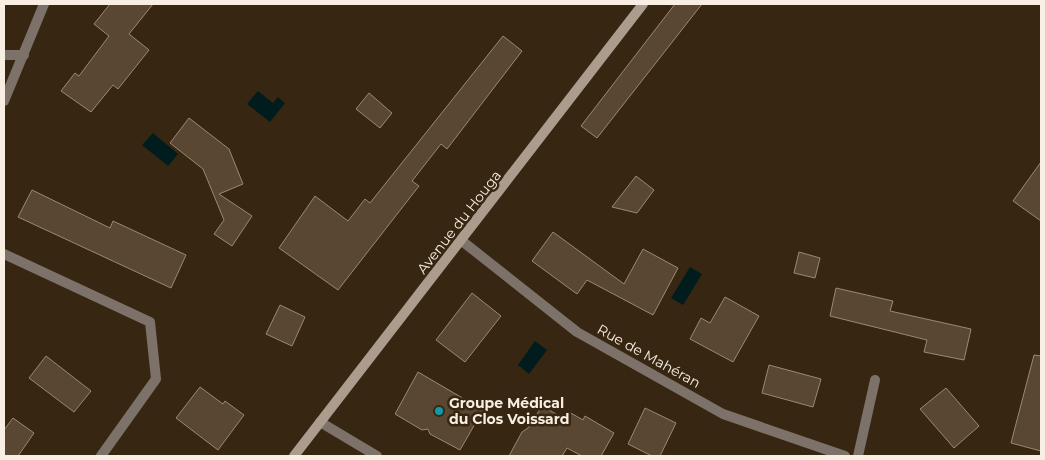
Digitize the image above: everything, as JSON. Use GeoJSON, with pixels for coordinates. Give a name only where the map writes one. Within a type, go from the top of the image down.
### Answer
{"type":"FeatureCollection","features":[{"type":"Feature","properties":{"kind":"main road","name":"Avenue du Houga"},"geometry":{"type":"LineString","coordinates":[[294,456],[643,4]]}},
{"type":"Feature","properties":{"kind":"street"},"geometry":{"type":"LineString","coordinates":[[4,101],[44,4]]}},
{"type":"Feature","properties":{"kind":"street"},"geometry":{"type":"LineString","coordinates":[[4,55],[24,55]]}},
{"type":"Feature","properties":{"kind":"street","name":"Rue de Mahéran"},"geometry":{"type":"LineString","coordinates":[[462,240],[586,337],[723,414],[845,456]]}},
{"type":"Feature","properties":{"kind":"street"},"geometry":{"type":"LineString","coordinates":[[4,254],[150,322],[156,379],[101,456]]}},
{"type":"Feature","properties":{"kind":"street"},"geometry":{"type":"LineString","coordinates":[[858,456],[875,380]]}},
{"type":"Feature","properties":{"kind":"street"},"geometry":{"type":"LineString","coordinates":[[320,422],[377,456]]}},
{"type":"Feature","properties":{"kind":"water"},"geometry":{"type":"Polygon","coordinates":[[[258,91],[273,103],[278,97],[285,103],[270,122],[247,104],[258,91]]]}},
{"type":"Feature","properties":{"kind":"water"},"geometry":{"type":"Polygon","coordinates":[[[153,133],[178,154],[168,166],[142,145],[153,133]]]}},
{"type":"Feature","properties":{"kind":"water"},"geometry":{"type":"Polygon","coordinates":[[[690,267],[702,274],[683,305],[671,298],[690,267]]]}},
{"type":"Feature","properties":{"kind":"water"},"geometry":{"type":"Polygon","coordinates":[[[535,341],[547,350],[529,374],[518,365],[535,341]]]}},
{"type":"Feature","properties":{"kind":"building"},"geometry":{"type":"Polygon","coordinates":[[[110,4],[153,4],[129,34],[149,50],[118,89],[113,85],[91,112],[61,91],[75,73],[79,76],[109,36],[94,24],[110,4]]]}},
{"type":"Feature","properties":{"kind":"building"},"geometry":{"type":"Polygon","coordinates":[[[675,4],[702,4],[597,138],[581,126],[675,4]]]}},
{"type":"Feature","properties":{"kind":"building"},"geometry":{"type":"Polygon","coordinates":[[[503,36],[522,51],[447,149],[441,144],[412,181],[419,186],[338,290],[279,248],[315,196],[348,221],[365,199],[370,203],[503,36]]]}},
{"type":"Feature","properties":{"kind":"building"},"geometry":{"type":"Polygon","coordinates":[[[369,93],[392,113],[380,128],[356,109],[369,93]]]}},
{"type":"Feature","properties":{"kind":"building"},"geometry":{"type":"Polygon","coordinates":[[[189,118],[229,149],[243,184],[219,194],[252,216],[232,246],[214,234],[224,220],[203,169],[170,143],[189,118]]]}},
{"type":"Feature","properties":{"kind":"building"},"geometry":{"type":"Polygon","coordinates":[[[1041,162],[1041,221],[1013,201],[1041,162]]]}},
{"type":"Feature","properties":{"kind":"building"},"geometry":{"type":"Polygon","coordinates":[[[636,176],[654,190],[637,213],[612,207],[636,176]]]}},
{"type":"Feature","properties":{"kind":"building"},"geometry":{"type":"Polygon","coordinates":[[[32,190],[110,228],[113,221],[186,255],[171,288],[18,217],[32,190]]]}},
{"type":"Feature","properties":{"kind":"building"},"geometry":{"type":"Polygon","coordinates":[[[553,232],[624,284],[643,249],[678,268],[653,315],[587,280],[577,294],[532,261],[553,232]]]}},
{"type":"Feature","properties":{"kind":"building"},"geometry":{"type":"Polygon","coordinates":[[[799,252],[820,258],[815,278],[794,273],[799,252]]]}},
{"type":"Feature","properties":{"kind":"building"},"geometry":{"type":"Polygon","coordinates":[[[836,288],[893,301],[890,311],[971,329],[964,360],[924,352],[927,340],[830,316],[836,288]]]}},
{"type":"Feature","properties":{"kind":"building"},"geometry":{"type":"Polygon","coordinates":[[[472,293],[501,316],[465,362],[436,340],[472,293]]]}},
{"type":"Feature","properties":{"kind":"building"},"geometry":{"type":"Polygon","coordinates":[[[725,297],[759,316],[733,362],[690,339],[701,318],[710,323],[725,297]]]}},
{"type":"Feature","properties":{"kind":"building"},"geometry":{"type":"Polygon","coordinates":[[[280,305],[305,317],[292,346],[266,334],[280,305]]]}},
{"type":"Feature","properties":{"kind":"building"},"geometry":{"type":"Polygon","coordinates":[[[1034,355],[1041,356],[1041,451],[1011,443],[1034,355]]]}},
{"type":"Feature","properties":{"kind":"building"},"geometry":{"type":"Polygon","coordinates":[[[46,356],[91,391],[74,412],[29,378],[46,356]]]}},
{"type":"Feature","properties":{"kind":"building"},"geometry":{"type":"Polygon","coordinates":[[[769,365],[821,379],[813,407],[762,393],[769,365]]]}},
{"type":"Feature","properties":{"kind":"building","name":"Groupe Médical du Clos Voissard"},"geometry":{"type":"Polygon","coordinates":[[[418,372],[483,410],[460,450],[430,434],[428,429],[422,430],[395,414],[418,372]]]}},
{"type":"Feature","properties":{"kind":"building"},"geometry":{"type":"Polygon","coordinates":[[[200,387],[223,404],[225,401],[244,415],[218,450],[176,418],[200,387]]]}},
{"type":"Feature","properties":{"kind":"building"},"geometry":{"type":"Polygon","coordinates":[[[946,388],[979,426],[954,448],[920,409],[946,388]]]}},
{"type":"Feature","properties":{"kind":"building"},"geometry":{"type":"Polygon","coordinates":[[[542,406],[565,419],[569,412],[583,420],[585,416],[614,433],[601,456],[582,456],[567,448],[562,456],[509,456],[522,432],[528,428],[542,406]]]}},
{"type":"Feature","properties":{"kind":"building"},"geometry":{"type":"Polygon","coordinates":[[[645,408],[676,423],[660,456],[652,456],[628,444],[645,408]]]}},
{"type":"Feature","properties":{"kind":"building"},"geometry":{"type":"Polygon","coordinates":[[[13,418],[34,433],[18,456],[4,456],[4,430],[13,418]]]}},
{"type":"Feature","properties":{"kind":"place","name":"Groupe Médical du Clos Voissard"},"geometry":{"type":"Point","coordinates":[439,411]}}]}
